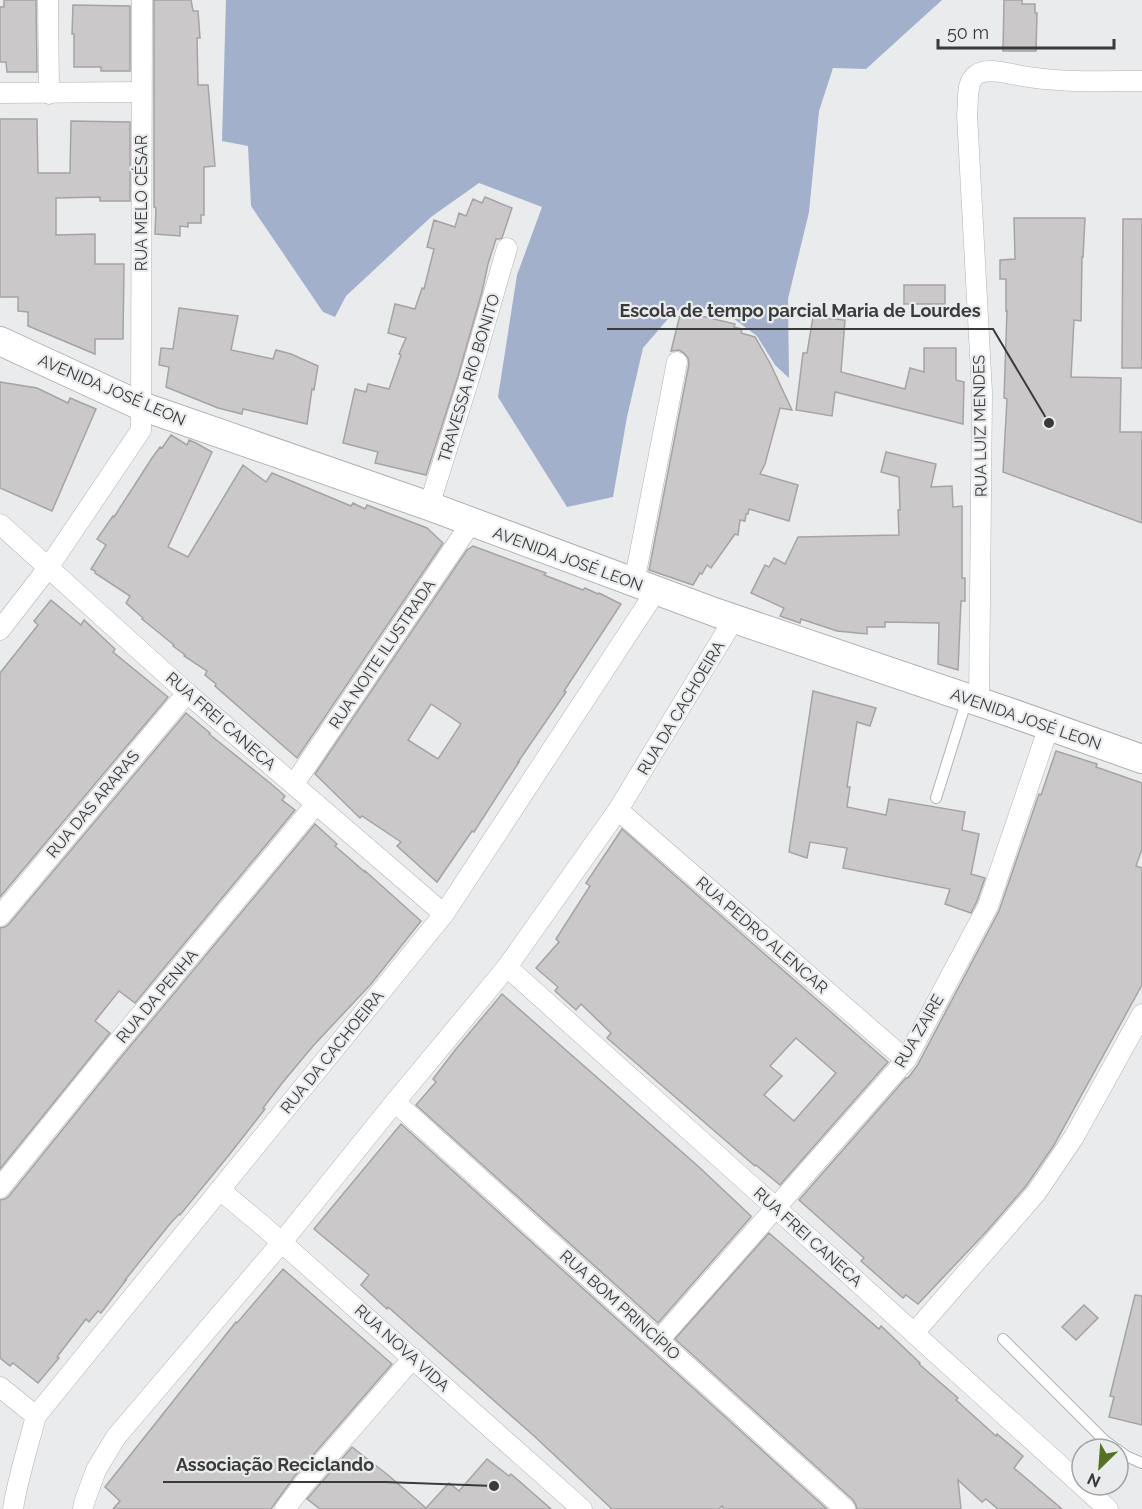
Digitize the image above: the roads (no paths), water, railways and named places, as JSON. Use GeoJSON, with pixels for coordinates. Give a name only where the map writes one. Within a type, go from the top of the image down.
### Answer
{"type":"FeatureCollection","features":[{"type":"Feature","properties":{"kind":"main road","name":"AVENIDA JOSÉ LEON"},"geometry":{"type":"LineString","coordinates":[[0,341],[141,406],[429,507],[725,616],[1142,759]]}},
{"type":"Feature","properties":{"kind":"street"},"geometry":{"type":"LineString","coordinates":[[48,0],[49,94]]}},
{"type":"Feature","properties":{"kind":"street","name":"RUA MELO CÉSAR"},"geometry":{"type":"LineString","coordinates":[[0,630],[48,568],[141,429],[142,0]]}},
{"type":"Feature","properties":{"kind":"street","name":"RUA LUIZ MENDES"},"geometry":{"type":"LineString","coordinates":[[973,700],[982,392],[967,114],[970,84],[981,72],[996,71],[1042,80],[1142,81]]}},
{"type":"Feature","properties":{"kind":"street"},"geometry":{"type":"LineString","coordinates":[[0,93],[141,92]]}},
{"type":"Feature","properties":{"kind":"street","name":"TRAVESSA RIO BONITO"},"geometry":{"type":"LineString","coordinates":[[429,507],[507,248]]}},
{"type":"Feature","properties":{"kind":"street"},"geometry":{"type":"LineString","coordinates":[[656,591],[676,362]]}},
{"type":"Feature","properties":{"kind":"street","name":"RUA NOITE ILUSTRADA"},"geometry":{"type":"LineString","coordinates":[[294,784],[471,523]]}},
{"type":"Feature","properties":{"kind":"street","name":"RUA FREI CANECA"},"geometry":{"type":"LineString","coordinates":[[0,524],[187,693],[444,914]]}},
{"type":"Feature","properties":{"kind":"street","name":"RUA DA CACHOEIRA"},"geometry":{"type":"LineString","coordinates":[[14,1509],[17,1487],[36,1416],[224,1193],[444,914],[656,591]]}},
{"type":"Feature","properties":{"kind":"street","name":"RUA DA CACHOEIRA"},"geometry":{"type":"LineString","coordinates":[[83,1509],[96,1470],[116,1437],[282,1242],[507,967],[618,810],[725,616]]}},
{"type":"Feature","properties":{"kind":"street","name":"RUA DAS ARARAS"},"geometry":{"type":"LineString","coordinates":[[0,916],[187,693]]}},
{"type":"Feature","properties":{"kind":"street","name":"RUA ZAIRE"},"geometry":{"type":"LineString","coordinates":[[659,1340],[906,1060],[988,906],[1049,726]]}},
{"type":"Feature","properties":{"kind":"street","name":"RUA DA PENHA"},"geometry":{"type":"LineString","coordinates":[[0,1188],[316,804]]}},
{"type":"Feature","properties":{"kind":"street","name":"RUA PEDRO ALENCAR"},"geometry":{"type":"LineString","coordinates":[[618,810],[906,1060]]}},
{"type":"Feature","properties":{"kind":"street","name":"RUA FREI CANECA"},"geometry":{"type":"LineString","coordinates":[[507,967],[1108,1509]]}},
{"type":"Feature","properties":{"kind":"street"},"geometry":{"type":"LineString","coordinates":[[914,1333],[1036,1193],[1074,1137],[1142,1014]]}},
{"type":"Feature","properties":{"kind":"street","name":"RUA BOM PRINCÍPIO"},"geometry":{"type":"LineString","coordinates":[[395,1102],[845,1509]]}},
{"type":"Feature","properties":{"kind":"street","name":"RUA NOVA VIDA"},"geometry":{"type":"LineString","coordinates":[[224,1193],[582,1509]]}},
{"type":"Feature","properties":{"kind":"street"},"geometry":{"type":"LineString","coordinates":[[285,1509],[413,1358]]}},
{"type":"Feature","properties":{"kind":"street"},"geometry":{"type":"LineString","coordinates":[[0,1387],[36,1416]]}},
{"type":"Feature","properties":{"kind":"lane"},"geometry":{"type":"LineString","coordinates":[[936,798],[973,700]]}},
{"type":"Feature","properties":{"kind":"lane"},"geometry":{"type":"LineString","coordinates":[[1003,1339],[1101,1437]]}},
{"type":"Feature","properties":{"kind":"water"},"geometry":{"type":"Polygon","coordinates":[[[226,0],[942,0],[866,69],[833,68],[819,111],[809,212],[788,299],[789,378],[775,365],[757,336],[729,315],[688,305],[673,313],[643,348],[627,417],[613,497],[567,507],[498,397],[517,275],[542,207],[479,183],[431,217],[346,296],[335,317],[323,312],[251,206],[248,146],[222,141],[226,0]]]}},
{"type":"Feature","properties":{"kind":"place","name":"Escola de tempo parcial Maria de Lourdes"},"geometry":{"type":"Point","coordinates":[1049,423]}},
{"type":"Feature","properties":{"kind":"place","name":"Associação Reciclando"},"geometry":{"type":"Point","coordinates":[494,1486]}}]}
